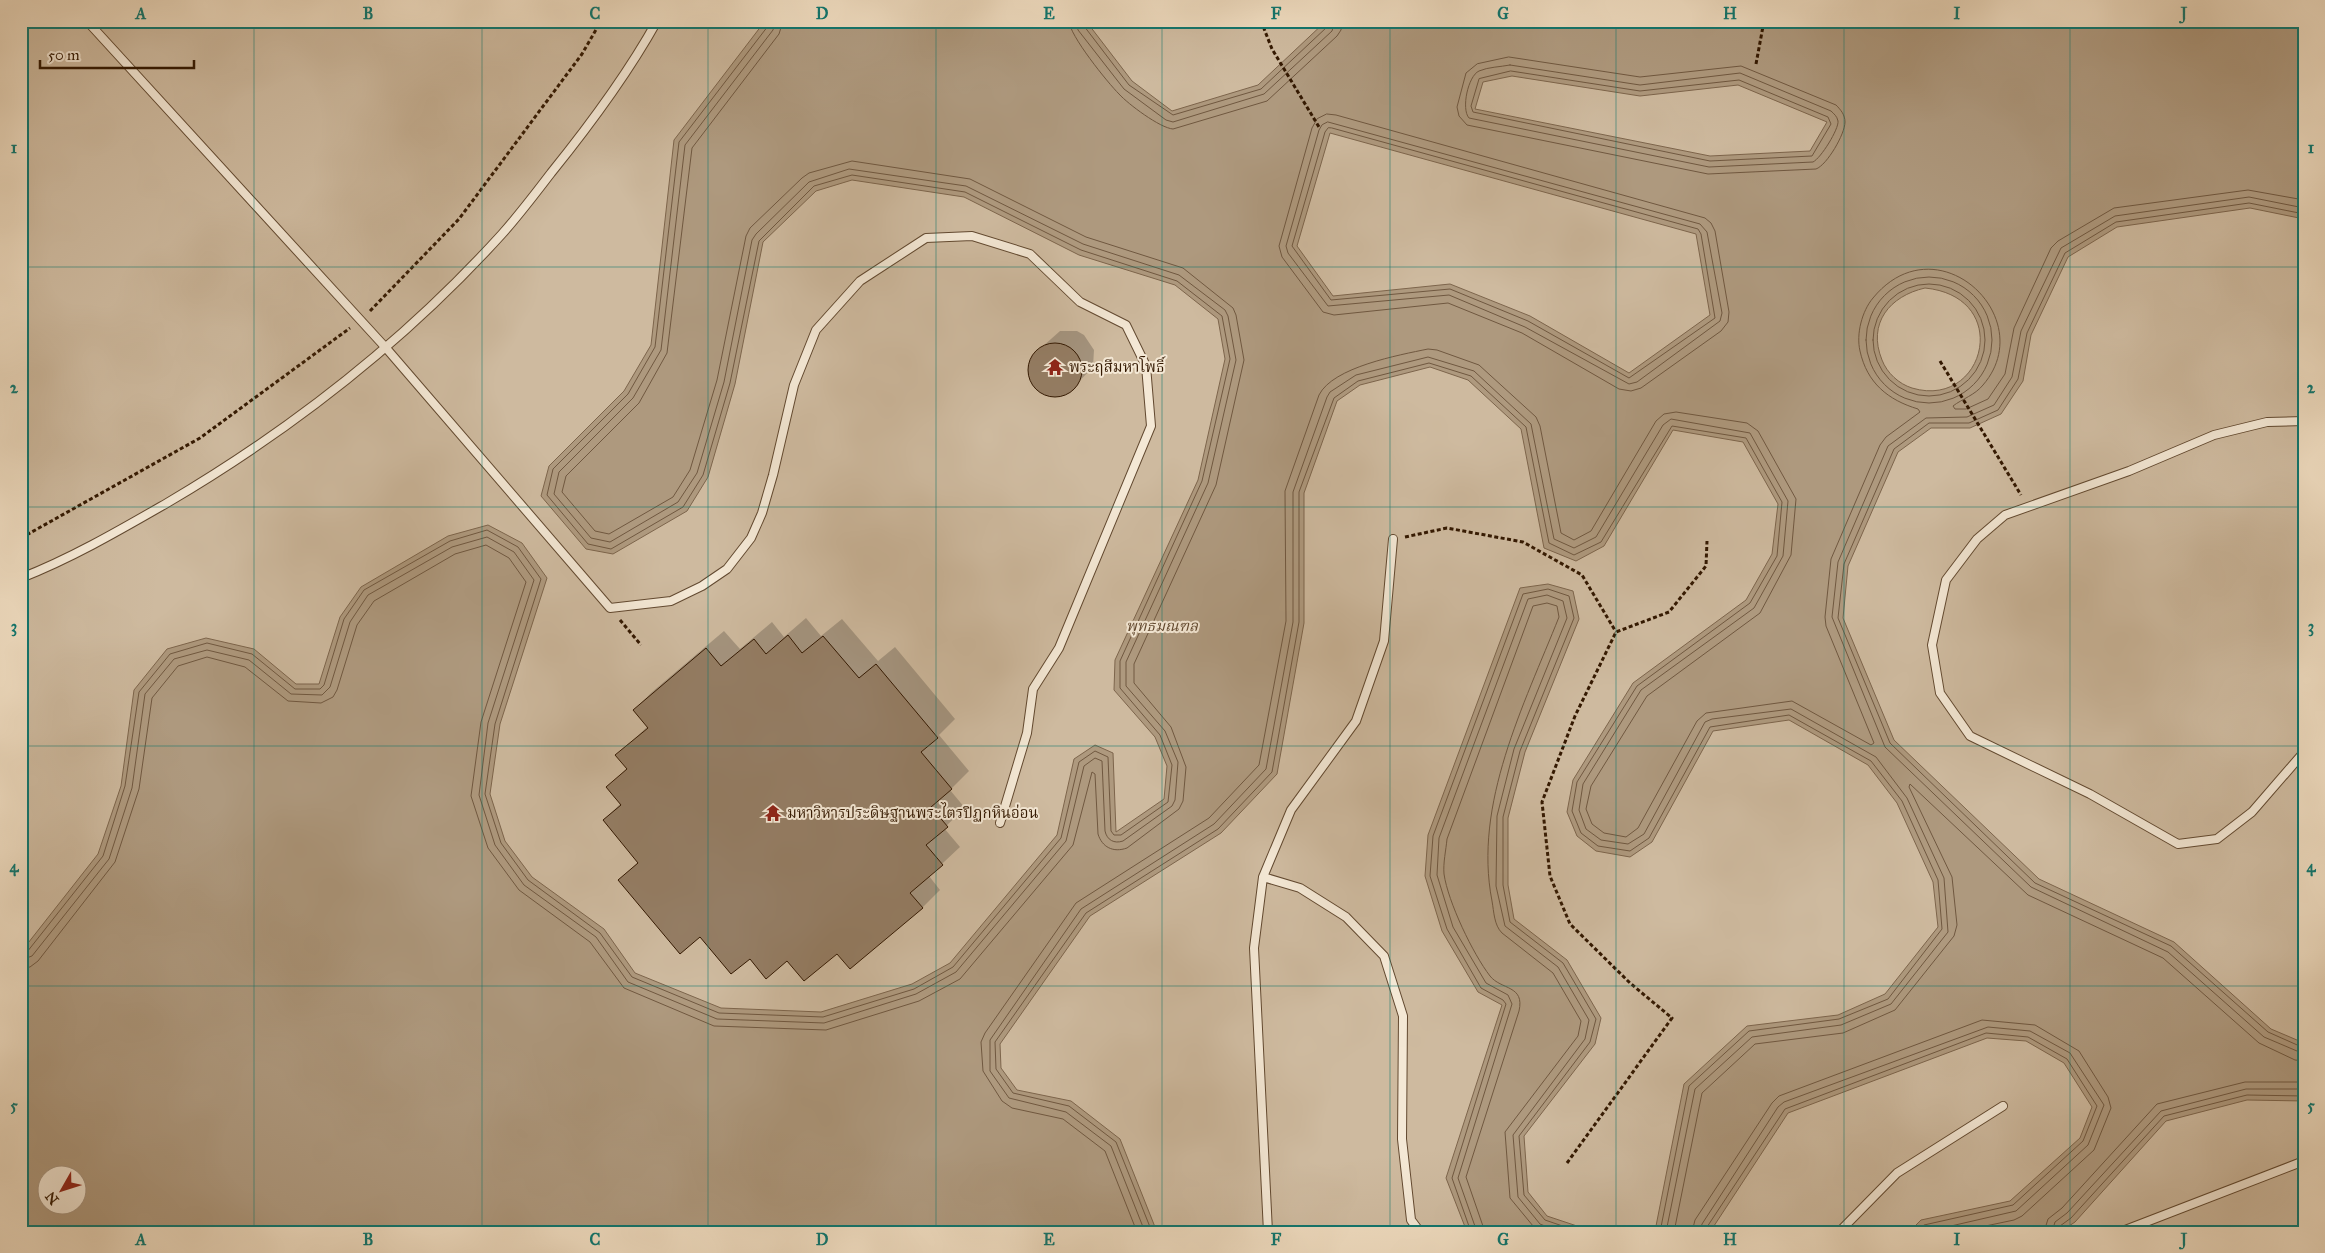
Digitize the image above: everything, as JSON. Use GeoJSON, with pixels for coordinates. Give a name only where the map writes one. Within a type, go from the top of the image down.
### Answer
{"type":"FeatureCollection","features":[{"type":"Feature","properties":{"kind":"lane"},"geometry":{"type":"LineString","coordinates":[[87,21],[386,348],[610,608],[671,601],[702,586],[727,569],[750,538],[762,513],[794,385],[816,330],[860,281],[926,238],[972,236],[1030,254],[1080,302],[1126,325],[1146,366],[1151,426],[1059,648],[1033,689],[1028,732],[1000,824]]}},
{"type":"Feature","properties":{"kind":"lane"},"geometry":{"type":"LineString","coordinates":[[21,578],[119,531],[220,472],[311,410],[386,348],[455,284],[503,233],[581,136],[643,46],[657,21]]}},
{"type":"Feature","properties":{"kind":"lane"},"geometry":{"type":"LineString","coordinates":[[2304,421],[2267,422],[2214,435],[2129,471],[2005,515],[1977,539],[1946,580],[1932,644],[1940,694],[1970,736],[2090,794],[2178,844],[2217,838],[2224,833],[2252,812],[2304,752]]}},
{"type":"Feature","properties":{"kind":"lane"},"geometry":{"type":"LineString","coordinates":[[1268,1232],[1254,948],[1263,877],[1291,810],[1356,721],[1384,641],[1393,540]]}},
{"type":"Feature","properties":{"kind":"lane"},"geometry":{"type":"LineString","coordinates":[[1263,877],[1300,888],[1346,917],[1384,956],[1403,1016],[1402,1138],[1411,1220],[1420,1232]]}},
{"type":"Feature","properties":{"kind":"lane"},"geometry":{"type":"LineString","coordinates":[[1839,1232],[1897,1173],[2003,1106]]}},
{"type":"Feature","properties":{"kind":"lane"},"geometry":{"type":"LineString","coordinates":[[2120,1232],[2304,1161]]}},
{"type":"Feature","properties":{"kind":"path"},"geometry":{"type":"LineString","coordinates":[[1261,21],[1272,49],[1318,127]]}},
{"type":"Feature","properties":{"kind":"path"},"geometry":{"type":"LineString","coordinates":[[1756,64],[1764,21]]}},
{"type":"Feature","properties":{"kind":"path"},"geometry":{"type":"LineString","coordinates":[[1940,361],[2028,506]]}},
{"type":"Feature","properties":{"kind":"path"},"geometry":{"type":"LineString","coordinates":[[1393,540],[1447,528],[1523,542],[1582,575],[1616,632]]}},
{"type":"Feature","properties":{"kind":"path"},"geometry":{"type":"LineString","coordinates":[[1567,1163],[1672,1018],[1630,983],[1570,924],[1550,876],[1542,802],[1575,716],[1616,632],[1669,612],[1706,566],[1706,541]]}},
{"type":"Feature","properties":{"kind":"path"},"geometry":{"type":"LineString","coordinates":[[610,608],[641,645]]}},
{"type":"Feature","properties":{"kind":"green space","name":"พุทธมณฑล"},"geometry":{"type":"Polygon","coordinates":[[[21,21],[2304,21],[2304,1232],[21,1232],[21,21]]]}},
{"type":"Feature","properties":{"kind":"water"},"geometry":{"type":"Polygon","coordinates":[[[765,21],[1086,21],[1132,81],[1172,111],[1258,85],[1326,21],[2304,21],[2304,219],[2250,208],[2117,227],[2068,257],[2031,335],[2023,381],[2001,414],[1970,428],[1931,428],[1898,452],[1848,566],[1843,618],[1894,740],[2039,879],[2174,942],[2271,1029],[2304,1043],[2304,1101],[2247,1100],[2166,1121],[2075,1222],[2060,1232],[1909,1232],[1921,1220],[2010,1201],[2080,1138],[2092,1107],[2064,1063],[2026,1041],[1987,1038],[1788,1113],[1710,1232],[1648,1232],[1656,1226],[1684,1084],[1747,1026],[1838,1015],[1885,994],[1938,927],[1933,882],[1897,803],[1868,765],[1789,720],[1713,731],[1652,842],[1630,857],[1596,851],[1577,836],[1567,812],[1573,780],[1633,683],[1746,600],[1772,554],[1778,504],[1743,442],[1673,430],[1604,546],[1576,561],[1544,548],[1521,429],[1468,380],[1430,367],[1360,385],[1337,401],[1304,493],[1304,623],[1277,774],[1221,833],[1090,916],[1000,1044],[1001,1068],[1017,1090],[1071,1101],[1120,1139],[1157,1232],[21,1232],[21,952],[98,854],[121,786],[134,690],[167,649],[206,638],[254,649],[296,684],[319,684],[340,617],[361,587],[448,536],[488,525],[522,543],[547,578],[500,724],[490,794],[505,841],[532,877],[604,929],[635,973],[721,1008],[821,1012],[912,984],[950,963],[1057,835],[1074,759],[1095,745],[1113,753],[1116,832],[1164,799],[1167,766],[1155,737],[1114,690],[1115,660],[1198,480],[1225,359],[1218,319],[1175,285],[1079,255],[964,197],[852,180],[816,191],[763,242],[735,384],[708,477],[687,511],[613,554],[586,549],[541,496],[549,466],[624,391],[651,345],[674,140],[765,21]],[[1512,76],[1483,82],[1475,109],[1710,156],[1810,151],[1827,122],[1738,85],[1640,96],[1512,76]],[[1330,133],[1297,246],[1333,296],[1450,284],[1530,316],[1629,373],[1710,315],[1696,234],[1330,133]],[[1925,288],[1901,297],[1885,313],[1877,334],[1878,347],[1884,365],[1898,381],[1912,388],[1937,390],[1957,383],[1972,368],[1979,350],[1979,329],[1971,311],[1953,296],[1925,288]]]}},
{"type":"Feature","properties":{"kind":"water"},"geometry":{"type":"Polygon","coordinates":[[[1548,584],[1573,591],[1579,619],[1525,752],[1508,818],[1508,885],[1514,919],[1567,960],[1601,1018],[1595,1044],[1524,1136],[1528,1192],[1547,1216],[1595,1232],[1467,1232],[1446,1178],[1502,1005],[1478,992],[1442,931],[1425,876],[1428,835],[1520,588],[1548,584]]]}},
{"type":"Feature","properties":{"kind":"building","name":"พระฤสีมหาโพธิ์"},"geometry":{"type":"Polygon","coordinates":[[[1050,343],[1060,343],[1070,347],[1078,355],[1082,370],[1078,385],[1070,393],[1060,397],[1050,397],[1040,393],[1032,385],[1028,375],[1028,365],[1032,355],[1040,347],[1050,343]]]}},
{"type":"Feature","properties":{"kind":"building","name":"มหาวิหารประดิษฐานพระไตรปิฏกหินอ่อน"},"geometry":{"type":"Polygon","coordinates":[[[788,635],[802,653],[823,636],[859,678],[876,664],[938,738],[921,752],[952,789],[931,807],[948,827],[926,845],[943,865],[910,893],[923,908],[850,969],[837,954],[804,981],[787,961],[766,979],[750,959],[731,974],[700,937],[680,954],[618,880],[638,863],[603,820],[621,805],[606,787],[627,769],[615,755],[648,728],[633,710],[706,648],[721,666],[754,639],[766,654],[788,635]]]}},
{"type":"Feature","properties":{"kind":"place","name":"พระฤสีมหาโพธิ์"},"geometry":{"type":"Point","coordinates":[1055,367]}},
{"type":"Feature","properties":{"kind":"place","name":"มหาวิหารประดิษฐานพระไตรปิฏกหินอ่อน"},"geometry":{"type":"Point","coordinates":[773,813]}}]}
